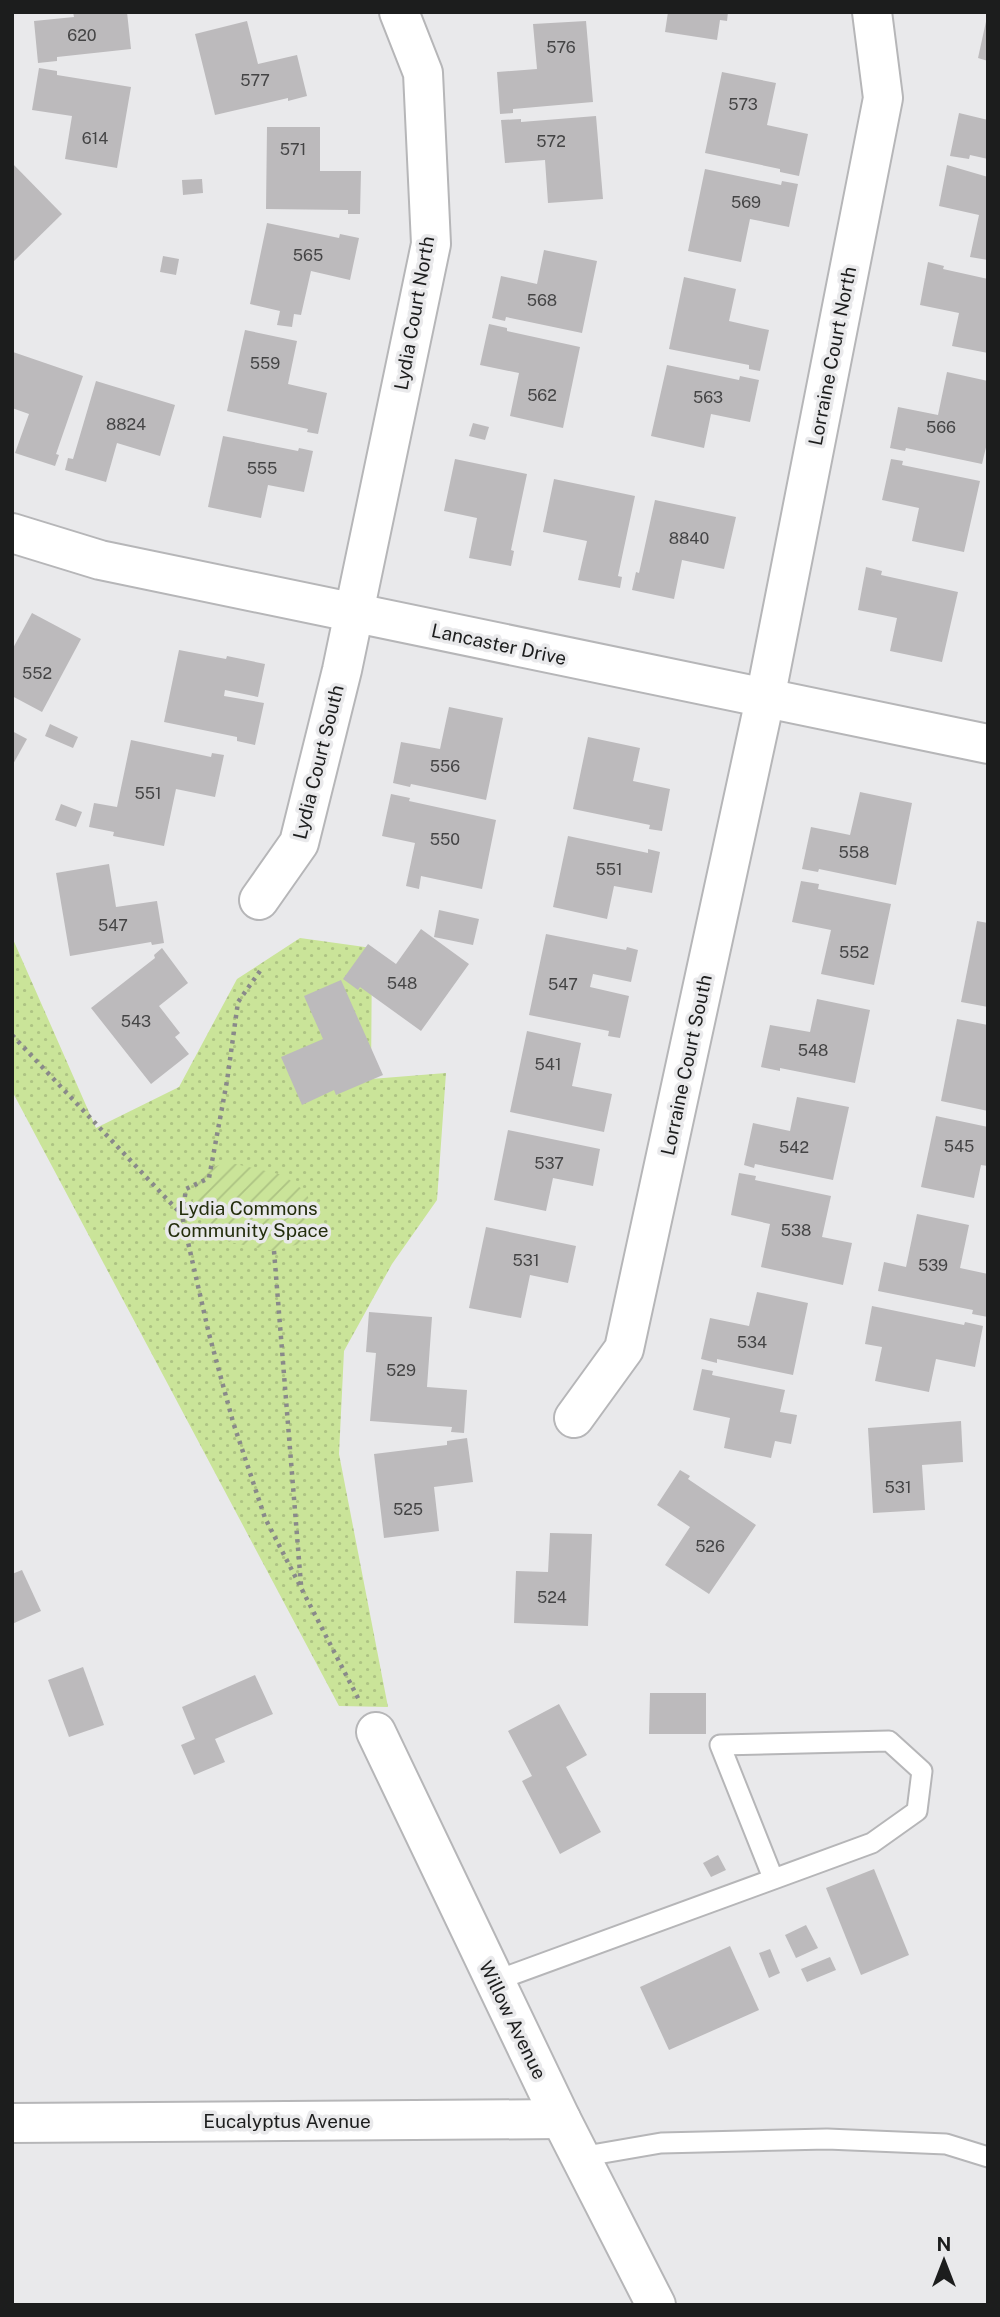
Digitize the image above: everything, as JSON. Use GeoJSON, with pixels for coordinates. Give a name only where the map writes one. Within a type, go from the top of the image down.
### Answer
{"type":"FeatureCollection","features":[{"type":"Feature","properties":{"kind":"street","name":"Lydia Court North"},"geometry":{"type":"LineString","coordinates":[[353,613],[431,244],[423,73],[399,12]]}},
{"type":"Feature","properties":{"kind":"street","name":"Lorraine Court North"},"geometry":{"type":"LineString","coordinates":[[765,699],[883,98],[872,12]]}},
{"type":"Feature","properties":{"kind":"street","name":"Lancaster Drive"},"geometry":{"type":"LineString","coordinates":[[12,533],[100,560],[988,744]]}},
{"type":"Feature","properties":{"kind":"street","name":"Lydia Court South"},"geometry":{"type":"LineString","coordinates":[[259,900],[299,843],[342,670],[353,613]]}},
{"type":"Feature","properties":{"kind":"street","name":"Lorraine Court South"},"geometry":{"type":"LineString","coordinates":[[574,1418],[624,1349],[765,699]]}},
{"type":"Feature","properties":{"kind":"street","name":"Willow Avenue"},"geometry":{"type":"LineString","coordinates":[[376,1732],[561,2119],[656,2305]]}},
{"type":"Feature","properties":{"kind":"street","name":"Eucalyptus Avenue"},"geometry":{"type":"LineString","coordinates":[[12,2123],[561,2119]]}},
{"type":"Feature","properties":{"kind":"lane"},"geometry":{"type":"LineString","coordinates":[[495,1981],[872,1843],[917,1811],[922,1771],[889,1741],[720,1745],[773,1878]]}},
{"type":"Feature","properties":{"kind":"lane"},"geometry":{"type":"LineString","coordinates":[[580,2157],[661,2143],[827,2139],[946,2144],[988,2157]]}},
{"type":"Feature","properties":{"kind":"path"},"geometry":{"type":"LineString","coordinates":[[260,971],[238,1002],[227,1082],[209,1178],[186,1189],[182,1216],[209,1334],[233,1422],[265,1518],[376,1732]]}},
{"type":"Feature","properties":{"kind":"path"},"geometry":{"type":"LineString","coordinates":[[12,1035],[182,1216]]}},
{"type":"Feature","properties":{"kind":"path"},"geometry":{"type":"LineString","coordinates":[[274,1251],[302,1589]]}},
{"type":"Feature","properties":{"kind":"green space","name":"Lydia Commons Community Space"},"geometry":{"type":"Polygon","coordinates":[[[12,937],[96,1128],[179,1087],[237,979],[300,938],[372,948],[371,1079],[446,1073],[437,1200],[392,1264],[344,1351],[339,1454],[388,1707],[339,1706],[12,1091],[12,937]]]}},
{"type":"Feature","properties":{"kind":"green space"},"geometry":{"type":"Polygon","coordinates":[[[227,1162],[283,1175],[306,1192],[317,1220],[306,1242],[274,1251],[229,1242],[192,1207],[198,1173],[227,1162]]]}},
{"type":"Feature","properties":{"kind":"building"},"geometry":{"type":"Polygon","coordinates":[[[73,12],[127,12],[131,49],[57,57],[57,61],[38,63],[34,21],[74,17],[73,12]]]}},
{"type":"Feature","properties":{"kind":"building"},"geometry":{"type":"Polygon","coordinates":[[[668,12],[728,12],[727,21],[720,20],[717,40],[665,32],[668,12]]]}},
{"type":"Feature","properties":{"kind":"building"},"geometry":{"type":"Polygon","coordinates":[[[988,18],[988,61],[978,58],[988,18]]]}},
{"type":"Feature","properties":{"kind":"building"},"geometry":{"type":"Polygon","coordinates":[[[247,21],[258,64],[297,55],[307,96],[215,115],[195,34],[247,21]]]}},
{"type":"Feature","properties":{"kind":"building"},"geometry":{"type":"Polygon","coordinates":[[[586,21],[593,102],[513,109],[513,113],[500,114],[497,72],[537,69],[533,24],[586,21]]]}},
{"type":"Feature","properties":{"kind":"building"},"geometry":{"type":"Polygon","coordinates":[[[39,68],[57,71],[57,75],[131,87],[117,168],[65,159],[72,116],[32,110],[39,68]]]}},
{"type":"Feature","properties":{"kind":"building"},"geometry":{"type":"Polygon","coordinates":[[[722,72],[776,83],[767,125],[808,134],[799,176],[780,172],[780,169],[705,153],[722,72]]]}},
{"type":"Feature","properties":{"kind":"building"},"geometry":{"type":"Polygon","coordinates":[[[959,113],[988,120],[988,159],[970,155],[969,159],[950,156],[959,113]]]}},
{"type":"Feature","properties":{"kind":"building"},"geometry":{"type":"Polygon","coordinates":[[[596,116],[603,199],[548,203],[545,160],[505,163],[501,120],[521,119],[521,122],[596,116]]]}},
{"type":"Feature","properties":{"kind":"building"},"geometry":{"type":"Polygon","coordinates":[[[267,127],[320,127],[320,171],[361,171],[360,214],[348,214],[348,210],[266,209],[267,127]]]}},
{"type":"Feature","properties":{"kind":"building"},"geometry":{"type":"Polygon","coordinates":[[[12,163],[62,214],[12,263],[12,163]]]}},
{"type":"Feature","properties":{"kind":"building"},"geometry":{"type":"Polygon","coordinates":[[[947,165],[988,177],[988,260],[970,257],[979,215],[939,206],[947,165]]]}},
{"type":"Feature","properties":{"kind":"building"},"geometry":{"type":"Polygon","coordinates":[[[705,169],[781,185],[782,181],[798,184],[789,227],[750,219],[741,262],[688,251],[705,169]]]}},
{"type":"Feature","properties":{"kind":"building"},"geometry":{"type":"Polygon","coordinates":[[[202,179],[203,193],[183,195],[182,180],[202,179]]]}},
{"type":"Feature","properties":{"kind":"building"},"geometry":{"type":"Polygon","coordinates":[[[267,223],[339,238],[340,234],[359,238],[350,280],[311,271],[301,315],[294,314],[292,327],[277,325],[280,311],[250,304],[267,223]]]}},
{"type":"Feature","properties":{"kind":"building"},"geometry":{"type":"Polygon","coordinates":[[[544,250],[597,261],[582,333],[506,317],[505,321],[492,318],[501,276],[537,284],[544,250]]]}},
{"type":"Feature","properties":{"kind":"building"},"geometry":{"type":"Polygon","coordinates":[[[163,256],[179,259],[176,275],[160,272],[163,256]]]}},
{"type":"Feature","properties":{"kind":"building"},"geometry":{"type":"Polygon","coordinates":[[[928,262],[944,266],[943,269],[988,279],[988,353],[952,346],[959,313],[920,305],[928,262]]]}},
{"type":"Feature","properties":{"kind":"building"},"geometry":{"type":"Polygon","coordinates":[[[684,277],[736,289],[729,321],[769,330],[760,371],[749,369],[749,365],[669,349],[684,277]]]}},
{"type":"Feature","properties":{"kind":"building"},"geometry":{"type":"Polygon","coordinates":[[[489,324],[507,328],[507,331],[580,347],[563,428],[510,416],[519,373],[480,365],[489,324]]]}},
{"type":"Feature","properties":{"kind":"building"},"geometry":{"type":"Polygon","coordinates":[[[245,330],[297,341],[288,384],[327,393],[318,434],[307,432],[308,429],[227,411],[245,330]]]}},
{"type":"Feature","properties":{"kind":"building"},"geometry":{"type":"Polygon","coordinates":[[[13,352],[83,376],[56,454],[59,455],[55,466],[15,453],[29,414],[12,408],[13,352]]]}},
{"type":"Feature","properties":{"kind":"building"},"geometry":{"type":"Polygon","coordinates":[[[667,365],[739,380],[740,376],[759,380],[750,422],[711,414],[704,448],[651,436],[667,365]]]}},
{"type":"Feature","properties":{"kind":"building"},"geometry":{"type":"Polygon","coordinates":[[[947,372],[988,381],[988,439],[982,464],[906,448],[905,451],[890,448],[898,407],[938,415],[947,372]]]}},
{"type":"Feature","properties":{"kind":"building"},"geometry":{"type":"Polygon","coordinates":[[[96,381],[175,405],[160,456],[117,443],[106,482],[65,470],[68,458],[73,459],[96,381]]]}},
{"type":"Feature","properties":{"kind":"building"},"geometry":{"type":"Polygon","coordinates":[[[473,423],[489,427],[485,440],[469,436],[473,423]]]}},
{"type":"Feature","properties":{"kind":"building"},"geometry":{"type":"Polygon","coordinates":[[[223,436],[298,451],[299,448],[313,451],[304,492],[268,485],[261,518],[208,507],[223,436]]]}},
{"type":"Feature","properties":{"kind":"building"},"geometry":{"type":"Polygon","coordinates":[[[455,459],[527,474],[511,550],[514,551],[511,566],[469,558],[477,518],[444,511],[455,459]]]}},
{"type":"Feature","properties":{"kind":"building"},"geometry":{"type":"Polygon","coordinates":[[[891,459],[903,461],[902,465],[980,481],[964,552],[912,541],[919,508],[882,500],[891,459]]]}},
{"type":"Feature","properties":{"kind":"building"},"geometry":{"type":"Polygon","coordinates":[[[554,479],[635,496],[618,576],[622,577],[620,588],[578,580],[587,541],[543,532],[554,479]]]}},
{"type":"Feature","properties":{"kind":"building"},"geometry":{"type":"Polygon","coordinates":[[[655,500],[736,517],[724,569],[682,560],[674,599],[632,590],[636,572],[639,573],[655,500]]]}},
{"type":"Feature","properties":{"kind":"building"},"geometry":{"type":"Polygon","coordinates":[[[866,567],[882,571],[881,575],[958,592],[942,662],[890,651],[897,618],[858,610],[866,567]]]}},
{"type":"Feature","properties":{"kind":"building"},"geometry":{"type":"Polygon","coordinates":[[[32,613],[81,639],[42,712],[12,696],[12,650],[32,613]]]}},
{"type":"Feature","properties":{"kind":"building"},"geometry":{"type":"Polygon","coordinates":[[[179,650],[265,664],[258,697],[225,690],[224,696],[264,703],[255,745],[237,741],[237,737],[164,722],[179,650]]]}},
{"type":"Feature","properties":{"kind":"building"},"geometry":{"type":"Polygon","coordinates":[[[449,707],[503,718],[486,800],[411,784],[410,787],[393,783],[401,742],[440,749],[449,707]]]}},
{"type":"Feature","properties":{"kind":"building"},"geometry":{"type":"Polygon","coordinates":[[[50,724],[78,737],[73,748],[45,736],[50,724]]]}},
{"type":"Feature","properties":{"kind":"building"},"geometry":{"type":"Polygon","coordinates":[[[12,731],[27,739],[12,766],[12,731]]]}},
{"type":"Feature","properties":{"kind":"building"},"geometry":{"type":"Polygon","coordinates":[[[588,737],[640,748],[633,781],[670,789],[662,831],[649,829],[650,825],[573,809],[588,737]]]}},
{"type":"Feature","properties":{"kind":"building"},"geometry":{"type":"Polygon","coordinates":[[[131,740],[211,757],[212,753],[224,755],[215,797],[176,789],[164,846],[113,836],[114,832],[89,827],[94,803],[117,807],[131,740]]]}},
{"type":"Feature","properties":{"kind":"building"},"geometry":{"type":"Polygon","coordinates":[[[860,792],[912,803],[896,885],[819,869],[818,872],[802,869],[811,827],[850,835],[860,792]]]}},
{"type":"Feature","properties":{"kind":"building"},"geometry":{"type":"Polygon","coordinates":[[[391,794],[410,798],[409,801],[496,820],[482,889],[421,876],[419,889],[406,886],[415,843],[382,836],[391,794]]]}},
{"type":"Feature","properties":{"kind":"building"},"geometry":{"type":"Polygon","coordinates":[[[61,804],[82,812],[76,827],[55,820],[61,804]]]}},
{"type":"Feature","properties":{"kind":"building"},"geometry":{"type":"Polygon","coordinates":[[[568,836],[648,853],[648,849],[660,852],[652,893],[614,886],[607,919],[553,907],[568,836]]]}},
{"type":"Feature","properties":{"kind":"building"},"geometry":{"type":"Polygon","coordinates":[[[109,864],[116,907],[157,901],[164,943],[152,945],[151,942],[70,956],[56,873],[109,864]]]}},
{"type":"Feature","properties":{"kind":"building"},"geometry":{"type":"Polygon","coordinates":[[[801,881],[819,884],[818,889],[891,904],[874,985],[821,974],[831,930],[792,922],[801,881]]]}},
{"type":"Feature","properties":{"kind":"building"},"geometry":{"type":"Polygon","coordinates":[[[439,910],[479,919],[473,945],[434,937],[439,910]]]}},
{"type":"Feature","properties":{"kind":"building"},"geometry":{"type":"Polygon","coordinates":[[[977,921],[988,923],[988,1007],[961,1002],[977,921]]]}},
{"type":"Feature","properties":{"kind":"building"},"geometry":{"type":"Polygon","coordinates":[[[421,929],[469,964],[421,1031],[360,987],[358,990],[343,979],[368,944],[396,964],[421,929]]]}},
{"type":"Feature","properties":{"kind":"building"},"geometry":{"type":"Polygon","coordinates":[[[546,934],[638,950],[631,982],[593,974],[590,987],[629,996],[620,1038],[608,1036],[609,1031],[529,1015],[546,934]]]}},
{"type":"Feature","properties":{"kind":"building"},"geometry":{"type":"Polygon","coordinates":[[[162,948],[188,983],[159,1006],[180,1033],[175,1037],[189,1054],[151,1084],[91,1008],[155,958],[154,955],[162,948]]]}},
{"type":"Feature","properties":{"kind":"building"},"geometry":{"type":"Polygon","coordinates":[[[341,980],[383,1075],[336,1095],[334,1090],[302,1105],[281,1057],[323,1039],[304,996],[341,980]]]}},
{"type":"Feature","properties":{"kind":"building"},"geometry":{"type":"Polygon","coordinates":[[[817,999],[870,1010],[855,1083],[780,1068],[780,1071],[761,1067],[770,1025],[810,1032],[817,999]]]}},
{"type":"Feature","properties":{"kind":"building"},"geometry":{"type":"Polygon","coordinates":[[[957,1019],[988,1025],[988,1111],[941,1101],[957,1019]]]}},
{"type":"Feature","properties":{"kind":"building"},"geometry":{"type":"Polygon","coordinates":[[[527,1031],[581,1043],[572,1086],[612,1094],[604,1132],[510,1112],[527,1031]]]}},
{"type":"Feature","properties":{"kind":"building"},"geometry":{"type":"Polygon","coordinates":[[[797,1097],[849,1107],[833,1180],[755,1164],[754,1168],[744,1165],[753,1123],[790,1131],[797,1097]]]}},
{"type":"Feature","properties":{"kind":"building"},"geometry":{"type":"Polygon","coordinates":[[[936,1116],[988,1127],[988,1166],[981,1165],[974,1198],[921,1187],[936,1116]]]}},
{"type":"Feature","properties":{"kind":"building"},"geometry":{"type":"Polygon","coordinates":[[[508,1130],[600,1149],[593,1186],[553,1178],[546,1211],[494,1200],[508,1130]]]}},
{"type":"Feature","properties":{"kind":"building"},"geometry":{"type":"Polygon","coordinates":[[[739,1173],[756,1176],[755,1180],[831,1196],[822,1237],[852,1243],[843,1285],[761,1267],[770,1224],[731,1215],[739,1173]]]}},
{"type":"Feature","properties":{"kind":"building"},"geometry":{"type":"Polygon","coordinates":[[[917,1214],[969,1225],[960,1268],[988,1274],[988,1317],[972,1314],[973,1310],[878,1291],[884,1262],[906,1267],[917,1214]]]}},
{"type":"Feature","properties":{"kind":"building"},"geometry":{"type":"Polygon","coordinates":[[[486,1227],[576,1246],[568,1283],[530,1275],[521,1318],[469,1308],[486,1227]]]}},
{"type":"Feature","properties":{"kind":"building"},"geometry":{"type":"Polygon","coordinates":[[[757,1292],[808,1303],[793,1375],[717,1359],[717,1363],[701,1359],[710,1318],[749,1326],[757,1292]]]}},
{"type":"Feature","properties":{"kind":"building"},"geometry":{"type":"Polygon","coordinates":[[[872,1306],[964,1325],[965,1322],[983,1326],[975,1367],[936,1359],[929,1392],[875,1381],[882,1347],[865,1344],[872,1306]]]}},
{"type":"Feature","properties":{"kind":"building"},"geometry":{"type":"Polygon","coordinates":[[[369,1312],[432,1317],[427,1387],[467,1390],[464,1433],[451,1432],[452,1427],[370,1421],[376,1353],[366,1352],[369,1312]]]}},
{"type":"Feature","properties":{"kind":"building"},"geometry":{"type":"Polygon","coordinates":[[[702,1369],[713,1371],[712,1375],[785,1390],[780,1412],[797,1415],[791,1444],[775,1441],[771,1458],[724,1448],[730,1418],[693,1410],[702,1369]]]}},
{"type":"Feature","properties":{"kind":"building"},"geometry":{"type":"Polygon","coordinates":[[[961,1421],[963,1462],[922,1465],[925,1510],[873,1513],[868,1428],[961,1421]]]}},
{"type":"Feature","properties":{"kind":"building"},"geometry":{"type":"Polygon","coordinates":[[[467,1438],[473,1482],[434,1487],[439,1531],[384,1538],[374,1454],[447,1445],[447,1441],[467,1438]]]}},
{"type":"Feature","properties":{"kind":"building"},"geometry":{"type":"Polygon","coordinates":[[[680,1470],[690,1476],[688,1479],[756,1525],[709,1594],[665,1565],[690,1527],[657,1505],[680,1470]]]}},
{"type":"Feature","properties":{"kind":"building"},"geometry":{"type":"Polygon","coordinates":[[[550,1533],[592,1534],[588,1626],[514,1623],[516,1571],[548,1572],[550,1533]]]}},
{"type":"Feature","properties":{"kind":"building"},"geometry":{"type":"Polygon","coordinates":[[[22,1570],[41,1611],[12,1624],[12,1574],[22,1570]]]}},
{"type":"Feature","properties":{"kind":"building"},"geometry":{"type":"Polygon","coordinates":[[[83,1667],[104,1725],[69,1737],[48,1680],[83,1667]]]}},
{"type":"Feature","properties":{"kind":"building"},"geometry":{"type":"Polygon","coordinates":[[[255,1675],[273,1714],[215,1739],[225,1762],[194,1775],[181,1745],[195,1739],[182,1707],[255,1675]]]}},
{"type":"Feature","properties":{"kind":"building"},"geometry":{"type":"Polygon","coordinates":[[[650,1693],[706,1693],[706,1734],[649,1734],[650,1693]]]}},
{"type":"Feature","properties":{"kind":"building"},"geometry":{"type":"Polygon","coordinates":[[[559,1704],[587,1755],[566,1767],[601,1832],[560,1854],[522,1781],[532,1776],[508,1731],[559,1704]]]}},
{"type":"Feature","properties":{"kind":"building"},"geometry":{"type":"Polygon","coordinates":[[[718,1855],[726,1870],[711,1877],[703,1863],[718,1855]]]}},
{"type":"Feature","properties":{"kind":"building"},"geometry":{"type":"Polygon","coordinates":[[[874,1869],[909,1955],[861,1975],[826,1888],[874,1869]]]}},
{"type":"Feature","properties":{"kind":"building"},"geometry":{"type":"Polygon","coordinates":[[[806,1925],[818,1948],[796,1958],[785,1935],[806,1925]]]}},
{"type":"Feature","properties":{"kind":"building"},"geometry":{"type":"Polygon","coordinates":[[[730,1946],[759,2010],[669,2050],[640,1987],[730,1946]]]}},
{"type":"Feature","properties":{"kind":"building"},"geometry":{"type":"Polygon","coordinates":[[[770,1949],[780,1973],[769,1978],[759,1953],[770,1949]]]}},
{"type":"Feature","properties":{"kind":"building"},"geometry":{"type":"Polygon","coordinates":[[[830,1957],[836,1970],[807,1982],[801,1969],[830,1957]]]}}]}
